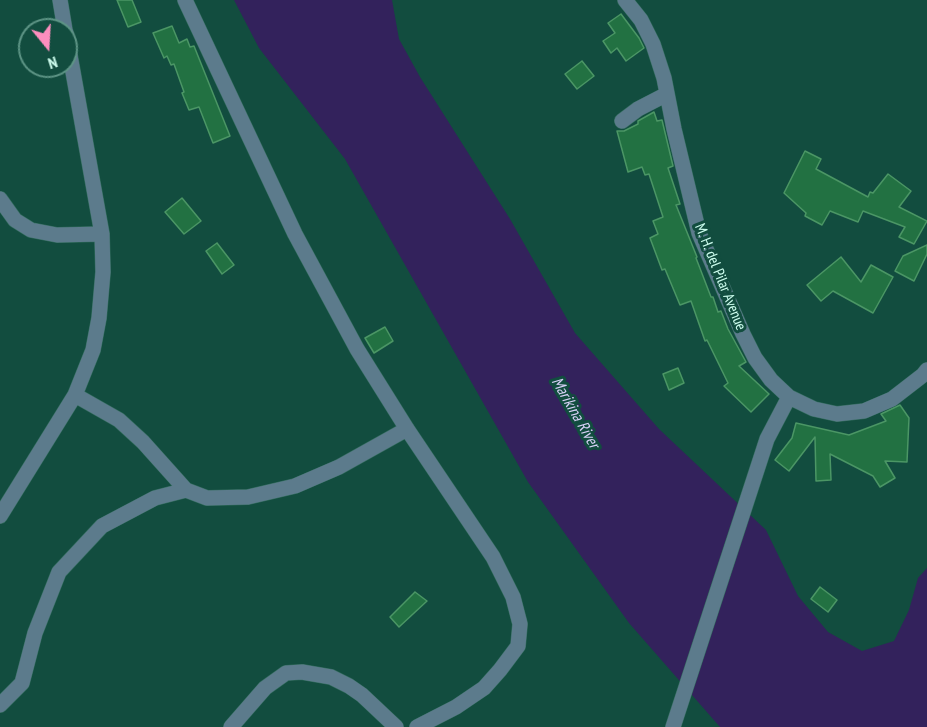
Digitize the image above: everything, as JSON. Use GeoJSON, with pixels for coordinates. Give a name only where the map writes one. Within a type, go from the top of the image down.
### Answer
{"type":"FeatureCollection","features":[{"type":"Feature","properties":{"kind":"street"},"geometry":{"type":"LineString","coordinates":[[60,0],[63,18]]}},
{"type":"Feature","properties":{"kind":"street"},"geometry":{"type":"LineString","coordinates":[[185,0],[295,234],[357,349],[407,429],[493,556],[513,597],[520,624],[518,646],[484,688],[456,707],[417,727]]}},
{"type":"Feature","properties":{"kind":"street","name":"M. H. del Pilar Avenue"},"geometry":{"type":"LineString","coordinates":[[625,0],[641,20],[653,44],[664,78],[678,150],[699,233],[755,358],[771,380],[789,398],[814,409],[837,414],[864,411],[892,399],[927,370]]}},
{"type":"Feature","properties":{"kind":"street"},"geometry":{"type":"LineString","coordinates":[[0,516],[75,395],[93,350],[99,318],[103,272],[102,234],[74,78]]}},
{"type":"Feature","properties":{"kind":"street"},"geometry":{"type":"LineString","coordinates":[[622,121],[638,109],[667,94]]}},
{"type":"Feature","properties":{"kind":"street"},"geometry":{"type":"LineString","coordinates":[[0,199],[15,220],[31,230],[57,235],[102,234]]}},
{"type":"Feature","properties":{"kind":"street"},"geometry":{"type":"LineString","coordinates":[[75,395],[119,420],[143,442],[186,490],[207,498],[248,497],[295,486],[339,467],[407,429]]}},
{"type":"Feature","properties":{"kind":"street"},"geometry":{"type":"LineString","coordinates":[[675,724],[762,455],[774,423],[789,398]]}},
{"type":"Feature","properties":{"kind":"street"},"geometry":{"type":"LineString","coordinates":[[0,705],[22,683],[35,633],[59,572],[102,526],[155,498],[186,490]]}},
{"type":"Feature","properties":{"kind":"street"},"geometry":{"type":"LineString","coordinates":[[231,727],[265,688],[286,673],[302,672],[330,677],[349,686],[396,727]]}},
{"type":"Feature","properties":{"kind":"water","name":"Marikina River"},"geometry":{"type":"Polygon","coordinates":[[[234,0],[392,0],[399,39],[420,77],[510,219],[575,333],[659,429],[766,530],[798,596],[828,632],[862,651],[894,641],[909,610],[918,578],[927,568],[927,727],[720,727],[629,623],[528,482],[345,159],[259,48],[234,0]]]}},
{"type":"Feature","properties":{"kind":"building"},"geometry":{"type":"Polygon","coordinates":[[[117,0],[132,0],[141,22],[128,27],[117,0]]]}},
{"type":"Feature","properties":{"kind":"building"},"geometry":{"type":"Polygon","coordinates":[[[621,14],[644,48],[626,61],[617,48],[611,53],[603,41],[615,33],[608,23],[621,14]]]}},
{"type":"Feature","properties":{"kind":"building"},"geometry":{"type":"Polygon","coordinates":[[[172,26],[179,43],[187,39],[190,47],[194,46],[230,136],[213,143],[199,107],[189,110],[174,64],[171,65],[167,56],[164,58],[153,33],[172,26]]]}},
{"type":"Feature","properties":{"kind":"building"},"geometry":{"type":"Polygon","coordinates":[[[582,61],[594,76],[577,89],[565,74],[582,61]]]}},
{"type":"Feature","properties":{"kind":"building"},"geometry":{"type":"Polygon","coordinates":[[[654,112],[657,121],[662,120],[673,166],[668,168],[680,204],[676,205],[711,297],[713,297],[718,312],[721,311],[746,362],[739,366],[769,394],[751,412],[724,386],[728,383],[707,340],[705,341],[691,301],[680,305],[665,269],[662,270],[650,238],[658,234],[653,221],[663,217],[649,174],[645,175],[642,167],[628,172],[617,131],[624,131],[638,124],[638,121],[654,112]]]}},
{"type":"Feature","properties":{"kind":"building"},"geometry":{"type":"Polygon","coordinates":[[[805,151],[821,159],[816,169],[868,197],[888,174],[911,191],[899,207],[927,221],[914,244],[899,237],[905,227],[863,211],[858,222],[830,211],[822,225],[805,216],[806,213],[784,193],[805,151]]]}},
{"type":"Feature","properties":{"kind":"building"},"geometry":{"type":"Polygon","coordinates":[[[182,198],[201,221],[184,234],[165,212],[182,198]]]}},
{"type":"Feature","properties":{"kind":"building"},"geometry":{"type":"Polygon","coordinates":[[[217,243],[234,265],[222,274],[206,251],[217,243]]]}},
{"type":"Feature","properties":{"kind":"building"},"geometry":{"type":"Polygon","coordinates":[[[927,245],[927,254],[914,281],[895,271],[903,256],[927,245]]]}},
{"type":"Feature","properties":{"kind":"building"},"geometry":{"type":"Polygon","coordinates":[[[841,257],[861,282],[871,265],[893,277],[873,313],[833,291],[821,301],[807,285],[841,257]]]}},
{"type":"Feature","properties":{"kind":"building"},"geometry":{"type":"Polygon","coordinates":[[[385,327],[393,341],[374,353],[365,338],[385,327]]]}},
{"type":"Feature","properties":{"kind":"building"},"geometry":{"type":"Polygon","coordinates":[[[678,368],[684,383],[669,390],[663,374],[678,368]]]}},
{"type":"Feature","properties":{"kind":"building"},"geometry":{"type":"Polygon","coordinates":[[[900,405],[909,418],[907,462],[885,461],[895,478],[880,487],[873,476],[830,454],[831,480],[816,481],[815,437],[789,471],[775,460],[792,438],[796,423],[849,435],[886,421],[881,414],[900,405]]]}},
{"type":"Feature","properties":{"kind":"building"},"geometry":{"type":"Polygon","coordinates":[[[820,587],[837,600],[828,612],[811,599],[820,587]]]}},
{"type":"Feature","properties":{"kind":"building"},"geometry":{"type":"Polygon","coordinates":[[[415,592],[427,601],[399,627],[390,617],[415,592]]]}}]}
